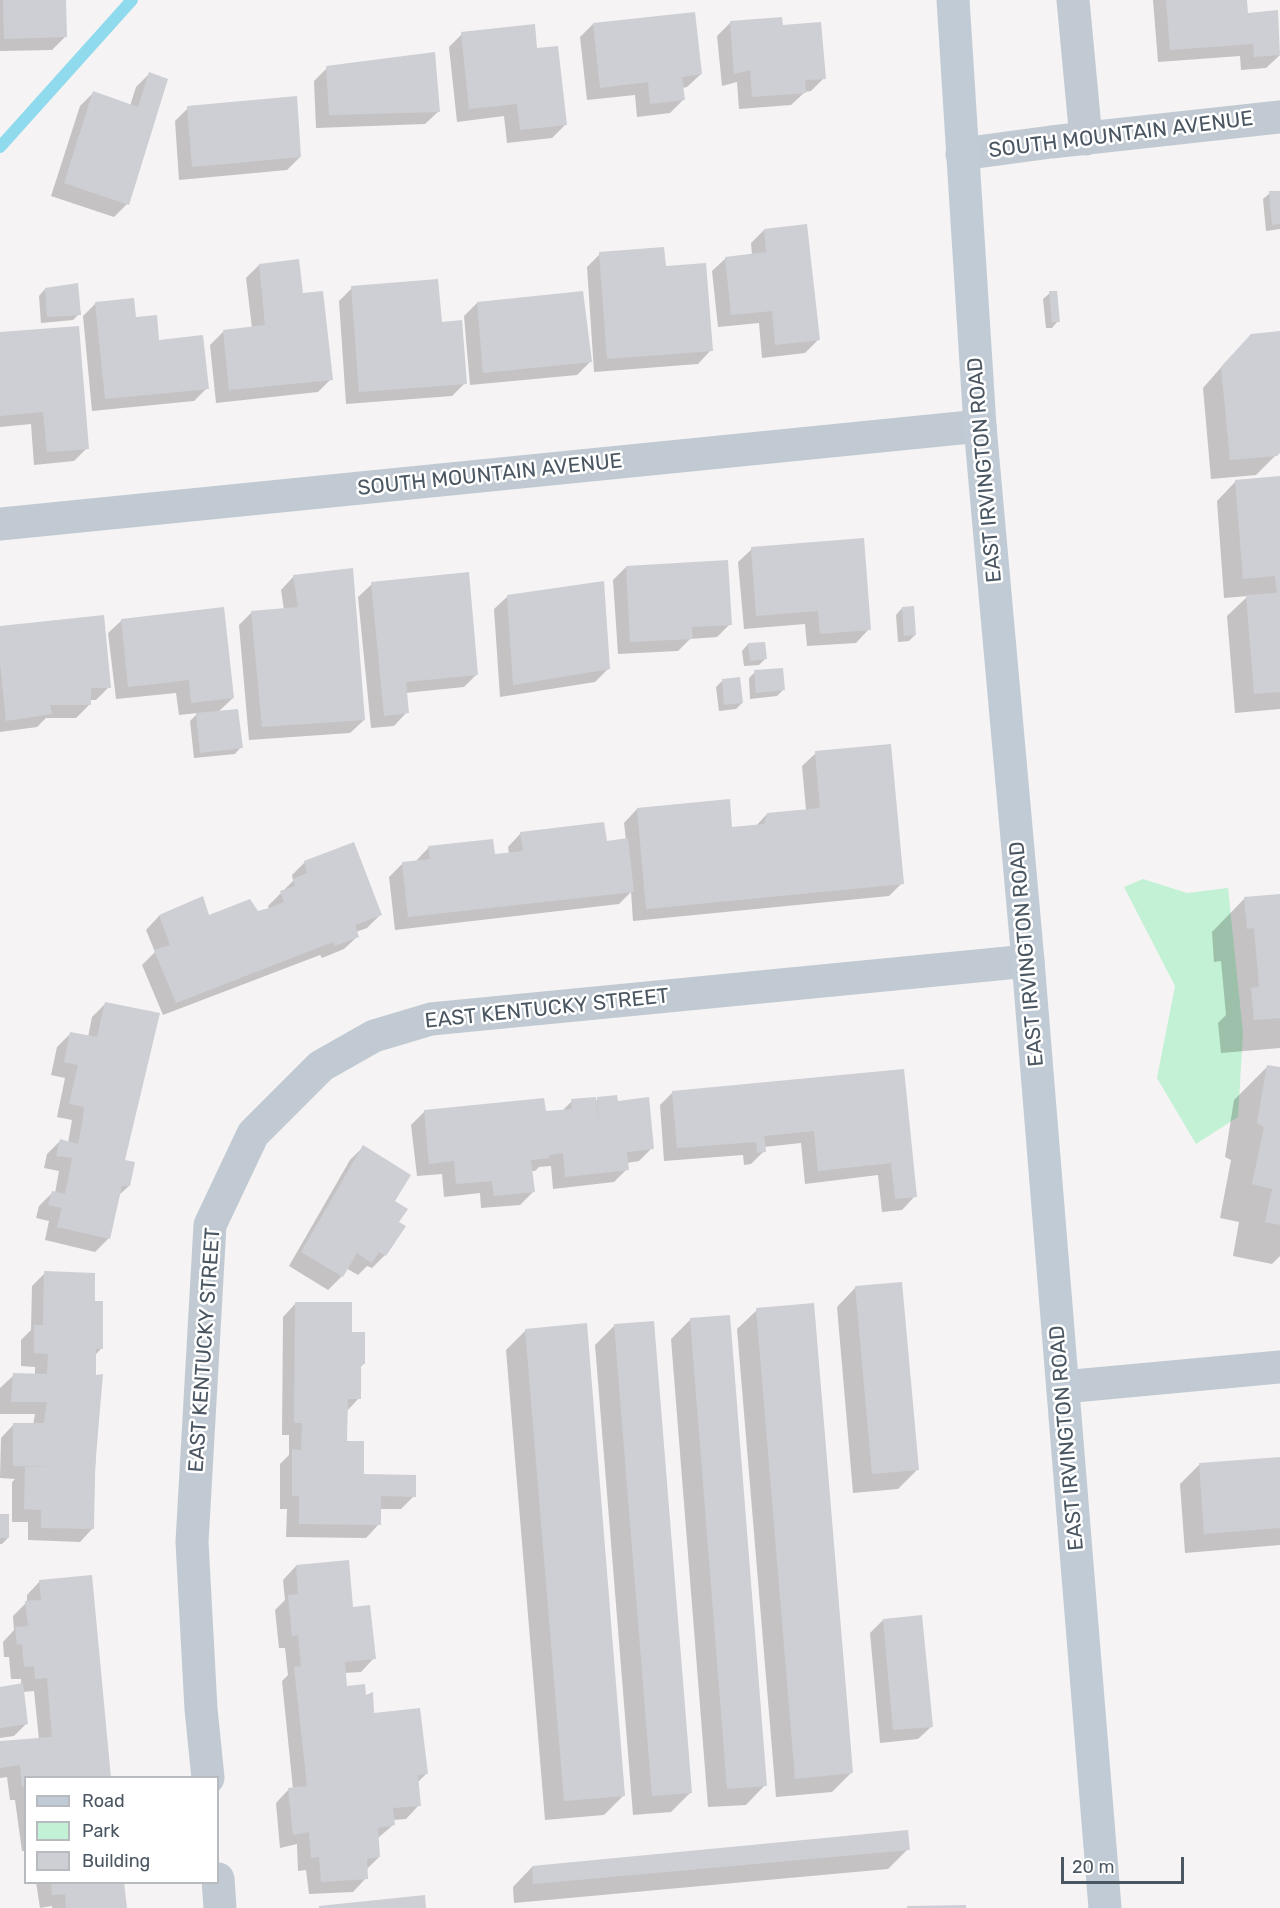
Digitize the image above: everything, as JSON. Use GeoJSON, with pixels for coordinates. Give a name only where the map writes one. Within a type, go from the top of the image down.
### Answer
{"type":"FeatureCollection","features":[{"type":"Feature","properties":{"kind":"main road","name":"EAST IRVINGTON ROAD"},"geometry":{"type":"LineString","coordinates":[[952,0],[980,426],[1028,962],[1105,1908]]}},
{"type":"Feature","properties":{"kind":"street"},"geometry":{"type":"LineString","coordinates":[[1073,0],[1086,139]]}},
{"type":"Feature","properties":{"kind":"street","name":"SOUTH MOUNTAIN AVENUE"},"geometry":{"type":"LineString","coordinates":[[962,154],[1280,117]]}},
{"type":"Feature","properties":{"kind":"street","name":"SOUTH MOUNTAIN AVENUE"},"geometry":{"type":"LineString","coordinates":[[0,524],[980,426]]}},
{"type":"Feature","properties":{"kind":"street","name":"EAST KENTUCKY STREET"},"geometry":{"type":"LineString","coordinates":[[208,1776],[201,1709],[192,1542],[210,1225],[253,1134],[321,1066],[374,1036],[431,1019],[1028,962]]}},
{"type":"Feature","properties":{"kind":"street"},"geometry":{"type":"LineString","coordinates":[[1063,1387],[1280,1367]]}},
{"type":"Feature","properties":{"kind":"street"},"geometry":{"type":"LineString","coordinates":[[218,1884],[220,1908]]}},
{"type":"Feature","properties":{"kind":"green space"},"geometry":{"type":"Polygon","coordinates":[[[1143,879],[1187,893],[1228,888],[1243,1033],[1238,1117],[1196,1144],[1157,1078],[1175,986],[1124,887],[1143,879]]]}},
{"type":"Feature","properties":{"kind":"building"},"geometry":{"type":"Polygon","coordinates":[[[3,0],[66,0],[67,37],[4,39],[3,0]]]}},
{"type":"Feature","properties":{"kind":"building"},"geometry":{"type":"Polygon","coordinates":[[[1166,0],[1247,0],[1248,13],[1278,10],[1280,55],[1254,57],[1253,44],[1170,50],[1166,0]]]}},
{"type":"Feature","properties":{"kind":"building"},"geometry":{"type":"Polygon","coordinates":[[[695,12],[702,74],[682,77],[685,100],[650,104],[648,82],[600,88],[593,23],[695,12]]]}},
{"type":"Feature","properties":{"kind":"building"},"geometry":{"type":"Polygon","coordinates":[[[782,17],[783,25],[821,22],[826,79],[805,80],[806,93],[752,97],[750,70],[734,74],[730,21],[782,17]]]}},
{"type":"Feature","properties":{"kind":"building"},"geometry":{"type":"Polygon","coordinates":[[[535,24],[537,48],[558,46],[567,125],[520,130],[517,104],[469,109],[461,32],[535,24]]]}},
{"type":"Feature","properties":{"kind":"building"},"geometry":{"type":"Polygon","coordinates":[[[435,52],[440,112],[329,115],[326,66],[435,52]]]}},
{"type":"Feature","properties":{"kind":"building"},"geometry":{"type":"Polygon","coordinates":[[[149,72],[168,79],[129,205],[64,183],[93,91],[138,107],[149,72]]]}},
{"type":"Feature","properties":{"kind":"building"},"geometry":{"type":"Polygon","coordinates":[[[297,96],[301,157],[192,167],[187,106],[297,96]]]}},
{"type":"Feature","properties":{"kind":"building"},"geometry":{"type":"Polygon","coordinates":[[[1269,191],[1280,191],[1280,224],[1272,225],[1269,191]]]}},
{"type":"Feature","properties":{"kind":"building"},"geometry":{"type":"Polygon","coordinates":[[[807,224],[820,340],[775,345],[772,311],[731,315],[725,257],[766,252],[764,229],[807,224]]]}},
{"type":"Feature","properties":{"kind":"building"},"geometry":{"type":"Polygon","coordinates":[[[664,247],[666,266],[706,263],[713,351],[607,359],[599,252],[664,247]]]}},
{"type":"Feature","properties":{"kind":"building"},"geometry":{"type":"Polygon","coordinates":[[[299,259],[303,293],[323,291],[333,380],[229,390],[223,330],[265,325],[259,264],[299,259]]]}},
{"type":"Feature","properties":{"kind":"building"},"geometry":{"type":"Polygon","coordinates":[[[438,279],[442,322],[462,320],[467,384],[359,392],[351,286],[438,279]]]}},
{"type":"Feature","properties":{"kind":"building"},"geometry":{"type":"Polygon","coordinates":[[[78,283],[81,315],[47,317],[45,288],[78,283]]]}},
{"type":"Feature","properties":{"kind":"building"},"geometry":{"type":"Polygon","coordinates":[[[583,291],[592,362],[483,373],[477,302],[583,291]]]}},
{"type":"Feature","properties":{"kind":"building"},"geometry":{"type":"Polygon","coordinates":[[[1049,291],[1057,291],[1060,322],[1052,322],[1049,291]]]}},
{"type":"Feature","properties":{"kind":"building"},"geometry":{"type":"Polygon","coordinates":[[[134,298],[136,317],[157,315],[159,340],[203,335],[209,389],[105,399],[95,302],[134,298]]]}},
{"type":"Feature","properties":{"kind":"building"},"geometry":{"type":"Polygon","coordinates":[[[79,326],[89,449],[47,452],[43,412],[0,416],[0,332],[79,326]]]}},
{"type":"Feature","properties":{"kind":"building"},"geometry":{"type":"Polygon","coordinates":[[[1280,331],[1280,453],[1277,456],[1230,460],[1221,367],[1251,334],[1280,331]]]}},
{"type":"Feature","properties":{"kind":"building"},"geometry":{"type":"Polygon","coordinates":[[[1280,476],[1280,692],[1254,694],[1246,595],[1277,593],[1275,576],[1243,579],[1235,480],[1280,476]]]}},
{"type":"Feature","properties":{"kind":"building"},"geometry":{"type":"Polygon","coordinates":[[[864,538],[871,630],[820,634],[818,611],[756,616],[751,547],[864,538]]]}},
{"type":"Feature","properties":{"kind":"building"},"geometry":{"type":"Polygon","coordinates":[[[728,560],[732,625],[692,627],[693,639],[630,642],[626,566],[728,560]]]}},
{"type":"Feature","properties":{"kind":"building"},"geometry":{"type":"Polygon","coordinates":[[[353,568],[365,720],[262,727],[251,611],[298,607],[293,575],[353,568]]]}},
{"type":"Feature","properties":{"kind":"building"},"geometry":{"type":"Polygon","coordinates":[[[469,572],[478,675],[406,682],[409,713],[384,716],[371,582],[469,572]]]}},
{"type":"Feature","properties":{"kind":"building"},"geometry":{"type":"Polygon","coordinates":[[[604,581],[610,669],[513,685],[507,595],[604,581]]]}},
{"type":"Feature","properties":{"kind":"building"},"geometry":{"type":"Polygon","coordinates":[[[914,606],[916,635],[904,636],[902,607],[914,606]]]}},
{"type":"Feature","properties":{"kind":"building"},"geometry":{"type":"Polygon","coordinates":[[[224,607],[234,698],[191,703],[189,680],[128,687],[121,619],[224,607]]]}},
{"type":"Feature","properties":{"kind":"building"},"geometry":{"type":"Polygon","coordinates":[[[104,615],[111,688],[91,688],[91,705],[50,705],[52,714],[6,721],[0,663],[0,626],[104,615]]]}},
{"type":"Feature","properties":{"kind":"building"},"geometry":{"type":"Polygon","coordinates":[[[765,642],[767,659],[750,661],[748,643],[765,642]]]}},
{"type":"Feature","properties":{"kind":"building"},"geometry":{"type":"Polygon","coordinates":[[[783,668],[785,690],[756,693],[754,670],[783,668]]]}},
{"type":"Feature","properties":{"kind":"building"},"geometry":{"type":"Polygon","coordinates":[[[740,677],[743,703],[724,705],[722,679],[740,677]]]}},
{"type":"Feature","properties":{"kind":"building"},"geometry":{"type":"Polygon","coordinates":[[[238,709],[243,748],[200,753],[196,713],[238,709]]]}},
{"type":"Feature","properties":{"kind":"building"},"geometry":{"type":"Polygon","coordinates":[[[891,744],[904,884],[646,909],[637,808],[730,799],[732,827],[764,824],[767,813],[820,808],[815,751],[891,744]]]}},
{"type":"Feature","properties":{"kind":"building"},"geometry":{"type":"Polygon","coordinates":[[[604,822],[607,841],[628,838],[634,892],[408,917],[402,862],[430,859],[428,846],[493,839],[495,854],[523,851],[520,832],[604,822]]]}},
{"type":"Feature","properties":{"kind":"building"},"geometry":{"type":"Polygon","coordinates":[[[354,842],[382,915],[355,925],[359,937],[335,946],[333,942],[176,1003],[154,950],[170,945],[159,915],[203,896],[209,915],[250,899],[258,911],[269,908],[284,902],[280,891],[295,886],[293,879],[307,873],[304,861],[354,842]]]}},
{"type":"Feature","properties":{"kind":"building"},"geometry":{"type":"Polygon","coordinates":[[[1280,894],[1280,1018],[1254,1020],[1251,988],[1259,987],[1254,928],[1247,929],[1244,897],[1280,894]]]}},
{"type":"Feature","properties":{"kind":"building"},"geometry":{"type":"Polygon","coordinates":[[[105,1002],[160,1013],[125,1160],[135,1162],[130,1186],[122,1186],[110,1239],[57,1227],[62,1208],[48,1205],[52,1191],[65,1194],[69,1175],[72,1158],[56,1156],[60,1139],[78,1144],[82,1124],[84,1107],[69,1104],[78,1065],[64,1062],[70,1032],[97,1037],[105,1002]]]}},
{"type":"Feature","properties":{"kind":"building"},"geometry":{"type":"Polygon","coordinates":[[[1267,1065],[1280,1067],[1280,1225],[1265,1222],[1272,1189],[1252,1184],[1264,1127],[1257,1123],[1267,1065]]]}},
{"type":"Feature","properties":{"kind":"building"},"geometry":{"type":"Polygon","coordinates":[[[904,1069],[917,1197],[895,1199],[891,1163],[818,1171],[814,1131],[764,1136],[766,1152],[757,1153],[756,1142],[677,1148],[672,1091],[904,1069]]]}},
{"type":"Feature","properties":{"kind":"building"},"geometry":{"type":"Polygon","coordinates":[[[617,1095],[618,1101],[649,1097],[654,1149],[627,1152],[629,1170],[565,1177],[563,1153],[550,1155],[549,1158],[531,1160],[535,1192],[494,1196],[492,1181],[456,1184],[454,1161],[429,1164],[424,1110],[544,1098],[546,1111],[572,1109],[571,1099],[596,1097],[599,1129],[597,1097],[617,1095]]]}},
{"type":"Feature","properties":{"kind":"building"},"geometry":{"type":"Polygon","coordinates":[[[363,1145],[411,1175],[395,1201],[408,1209],[399,1222],[406,1226],[386,1256],[379,1252],[372,1263],[357,1253],[343,1277],[301,1252],[363,1145]]]}},
{"type":"Feature","properties":{"kind":"building"},"geometry":{"type":"Polygon","coordinates":[[[44,1271],[95,1273],[95,1301],[103,1301],[103,1349],[96,1349],[96,1375],[103,1374],[95,1468],[94,1529],[41,1528],[41,1510],[24,1509],[25,1467],[59,1467],[13,1466],[13,1423],[44,1423],[47,1402],[11,1402],[13,1373],[47,1374],[48,1354],[34,1353],[34,1325],[43,1325],[44,1271]]]}},
{"type":"Feature","properties":{"kind":"building"},"geometry":{"type":"Polygon","coordinates":[[[902,1282],[919,1470],[872,1474],[855,1286],[902,1282]]]}},
{"type":"Feature","properties":{"kind":"building"},"geometry":{"type":"Polygon","coordinates":[[[295,1302],[352,1302],[352,1332],[365,1332],[365,1364],[361,1365],[361,1399],[348,1399],[347,1441],[364,1441],[364,1474],[416,1475],[416,1497],[381,1496],[381,1525],[299,1524],[299,1496],[292,1496],[292,1449],[301,1450],[302,1423],[294,1423],[295,1302]]]}},
{"type":"Feature","properties":{"kind":"building"},"geometry":{"type":"Polygon","coordinates":[[[814,1303],[853,1773],[795,1779],[756,1308],[814,1303]]]}},
{"type":"Feature","properties":{"kind":"building"},"geometry":{"type":"Polygon","coordinates":[[[730,1315],[767,1786],[727,1789],[690,1318],[730,1315]]]}},
{"type":"Feature","properties":{"kind":"building"},"geometry":{"type":"Polygon","coordinates":[[[654,1321],[692,1793],[652,1796],[614,1324],[654,1321]]]}},
{"type":"Feature","properties":{"kind":"building"},"geometry":{"type":"Polygon","coordinates":[[[587,1323],[625,1796],[564,1801],[525,1329],[587,1323]]]}},
{"type":"Feature","properties":{"kind":"building"},"geometry":{"type":"Polygon","coordinates":[[[1280,1457],[1280,1528],[1204,1534],[1199,1463],[1280,1457]]]}},
{"type":"Feature","properties":{"kind":"building"},"geometry":{"type":"Polygon","coordinates":[[[0,1514],[9,1514],[9,1538],[0,1538],[0,1514]]]}},
{"type":"Feature","properties":{"kind":"building"},"geometry":{"type":"Polygon","coordinates":[[[349,1560],[353,1607],[370,1605],[376,1659],[345,1662],[347,1686],[365,1684],[366,1695],[373,1692],[374,1713],[420,1708],[428,1774],[418,1775],[421,1806],[393,1808],[395,1825],[378,1828],[380,1857],[367,1859],[368,1879],[321,1882],[319,1857],[311,1858],[309,1832],[293,1835],[288,1788],[307,1786],[294,1667],[301,1666],[298,1635],[292,1636],[288,1595],[298,1594],[296,1565],[349,1560]]]}},
{"type":"Feature","properties":{"kind":"building"},"geometry":{"type":"Polygon","coordinates":[[[92,1575],[111,1776],[24,1776],[24,1787],[22,1787],[20,1765],[0,1768],[0,1741],[52,1737],[47,1678],[35,1679],[34,1666],[24,1667],[22,1644],[17,1645],[15,1627],[28,1626],[25,1601],[41,1600],[39,1580],[92,1575]]]}},
{"type":"Feature","properties":{"kind":"building"},"geometry":{"type":"Polygon","coordinates":[[[922,1615],[933,1727],[893,1730],[883,1619],[922,1615]]]}},
{"type":"Feature","properties":{"kind":"building"},"geometry":{"type":"Polygon","coordinates":[[[23,1683],[28,1724],[0,1728],[0,1687],[23,1683]]]}},
{"type":"Feature","properties":{"kind":"building"},"geometry":{"type":"Polygon","coordinates":[[[908,1830],[910,1850],[533,1884],[532,1866],[908,1830]]]}},
{"type":"Feature","properties":{"kind":"building"},"geometry":{"type":"Polygon","coordinates":[[[51,1884],[124,1884],[127,1908],[66,1908],[65,1894],[52,1895],[51,1884]]]}},
{"type":"Feature","properties":{"kind":"building"},"geometry":{"type":"Polygon","coordinates":[[[425,1895],[426,1908],[319,1908],[319,1906],[425,1895]]]}},
{"type":"Feature","properties":{"kind":"building"},"geometry":{"type":"Polygon","coordinates":[[[966,1905],[966,1908],[907,1908],[907,1906],[966,1905]]]}},
{"type":"Feature","properties":{"kind":"waterway"},"geometry":{"type":"LineString","coordinates":[[0,147],[132,0]]}}]}
